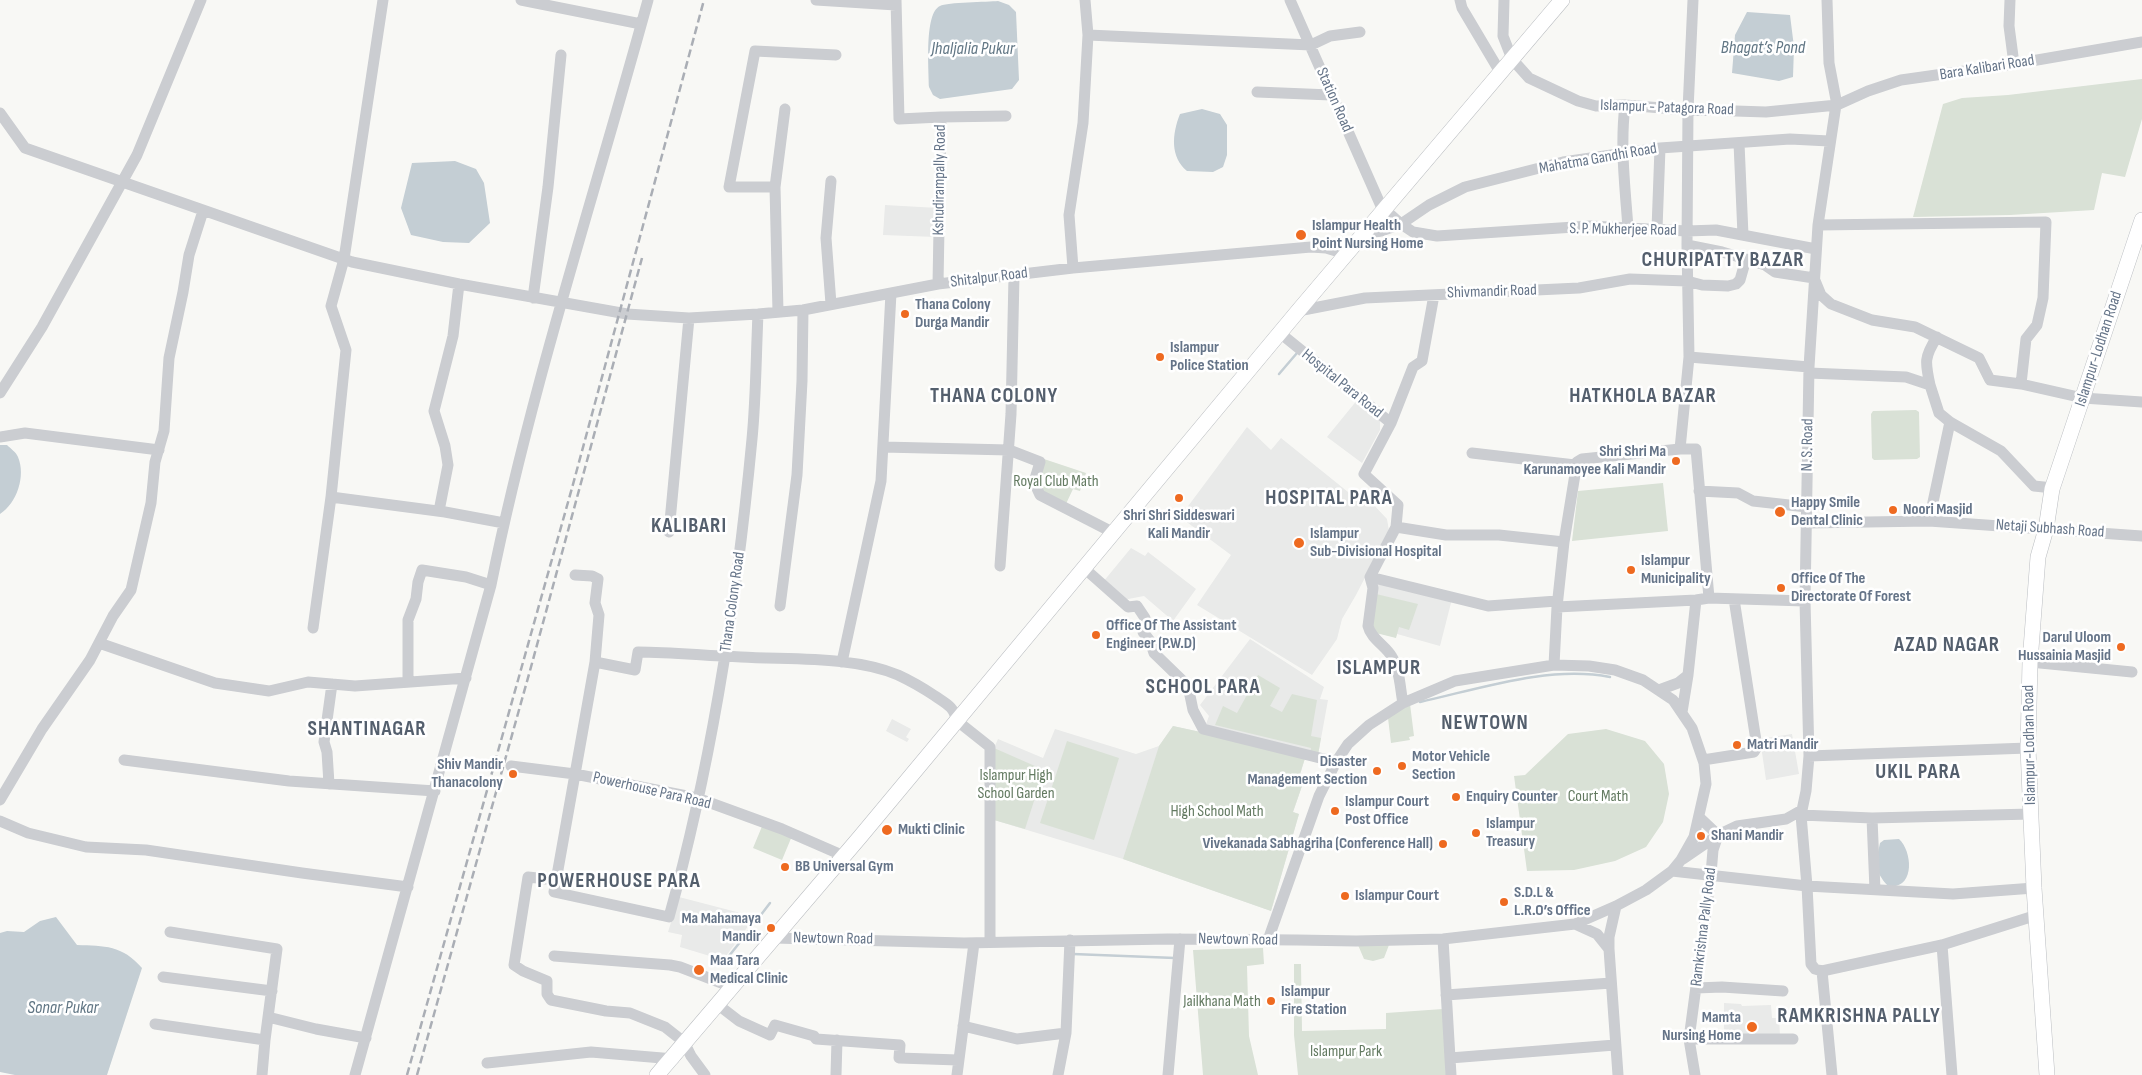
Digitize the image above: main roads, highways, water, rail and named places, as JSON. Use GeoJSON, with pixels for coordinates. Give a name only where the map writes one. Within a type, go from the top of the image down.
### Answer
{"type":"FeatureCollection","features":[{"type":"Feature","properties":{"kind":"main road"},"geometry":{"type":"LineString","coordinates":[[657,1075],[844,856],[1363,234],[1382,204],[1512,59],[1562,0]]}},
{"type":"Feature","properties":{"kind":"main road","name":"Islampur-Lodhan Road"},"geometry":{"type":"LineString","coordinates":[[2047,1075],[2034,888],[2028,748],[2030,662],[2038,557],[2046,529],[2053,488],[2142,220]]}},
{"type":"Feature","properties":{"kind":"water","name":"Jhaljalia Pukur"},"geometry":{"type":"Polygon","coordinates":[[[998,1],[1009,5],[1016,12],[1019,80],[1012,89],[940,99],[933,95],[929,87],[928,56],[929,30],[935,11],[944,5],[998,1]]]}},
{"type":"Feature","properties":{"kind":"water","name":"Bhagat’s Pond"},"geometry":{"type":"Polygon","coordinates":[[[1747,12],[1790,15],[1794,47],[1793,77],[1779,81],[1732,73],[1735,35],[1747,12]]]}},
{"type":"Feature","properties":{"kind":"water"},"geometry":{"type":"Polygon","coordinates":[[[1202,109],[1220,114],[1227,125],[1227,155],[1223,167],[1213,172],[1187,171],[1181,165],[1175,152],[1175,129],[1180,114],[1202,109]]]}},
{"type":"Feature","properties":{"kind":"water"},"geometry":{"type":"Polygon","coordinates":[[[455,161],[476,169],[484,183],[490,223],[469,243],[443,242],[411,235],[401,208],[412,163],[455,161]]]}},
{"type":"Feature","properties":{"kind":"water"},"geometry":{"type":"Polygon","coordinates":[[[0,445],[7,445],[16,454],[21,472],[15,496],[0,514],[0,445]]]}},
{"type":"Feature","properties":{"kind":"water"},"geometry":{"type":"Polygon","coordinates":[[[1899,839],[1907,852],[1909,869],[1903,882],[1897,886],[1888,886],[1880,876],[1877,866],[1880,843],[1884,840],[1899,839]]]}},
{"type":"Feature","properties":{"kind":"water","name":"Sonar Pukar"},"geometry":{"type":"Polygon","coordinates":[[[56,917],[77,945],[112,948],[135,960],[142,968],[107,1075],[15,1075],[0,1072],[0,933],[7,931],[24,932],[40,921],[56,917]]]}},
{"type":"Feature","properties":{"kind":"waterway"},"geometry":{"type":"LineString","coordinates":[[1279,374],[1297,353]]}},
{"type":"Feature","properties":{"kind":"waterway"},"geometry":{"type":"LineString","coordinates":[[1420,702],[1490,685],[1539,676],[1587,674],[1610,677]]}},
{"type":"Feature","properties":{"kind":"waterway"},"geometry":{"type":"LineString","coordinates":[[757,920],[770,903]]}},
{"type":"Feature","properties":{"kind":"waterway"},"geometry":{"type":"LineString","coordinates":[[725,961],[752,927]]}},
{"type":"Feature","properties":{"kind":"waterway"},"geometry":{"type":"LineString","coordinates":[[1073,954],[1175,958]]}},
{"type":"Feature","properties":{"kind":"railway"},"geometry":{"type":"LineString","coordinates":[[407,1075],[572,488],[704,0]]}},
{"type":"Feature","properties":{"kind":"railway"},"geometry":{"type":"LineString","coordinates":[[417,1075],[531,667],[642,258]]}},
{"type":"Feature","properties":{"kind":"place","name":"Islampur Health Point Nursing Home"},"geometry":{"type":"Point","coordinates":[1301,235]}},
{"type":"Feature","properties":{"kind":"place","name":"Thana Colony Durga Mandir"},"geometry":{"type":"Point","coordinates":[905,314]}},
{"type":"Feature","properties":{"kind":"place","name":"Islampur Police Station"},"geometry":{"type":"Point","coordinates":[1160,357]}},
{"type":"Feature","properties":{"kind":"place","name":"Shri Shri Ma Karunamoyee Kali Mandir"},"geometry":{"type":"Point","coordinates":[1676,461]}},
{"type":"Feature","properties":{"kind":"place","name":"Shri Shri Siddeswari Kali Mandir"},"geometry":{"type":"Point","coordinates":[1179,498]}},
{"type":"Feature","properties":{"kind":"place","name":"Noori Masjid"},"geometry":{"type":"Point","coordinates":[1893,510]}},
{"type":"Feature","properties":{"kind":"place","name":"Happy Smile Dental Clinic"},"geometry":{"type":"Point","coordinates":[1780,512]}},
{"type":"Feature","properties":{"kind":"place","name":"Islampur Sub-Divisional Hospital"},"geometry":{"type":"Point","coordinates":[1299,543]}},
{"type":"Feature","properties":{"kind":"place","name":"Islampur Municipality"},"geometry":{"type":"Point","coordinates":[1631,570]}},
{"type":"Feature","properties":{"kind":"place","name":"Office Of The Directorate Of Forest"},"geometry":{"type":"Point","coordinates":[1781,588]}},
{"type":"Feature","properties":{"kind":"place","name":"Office Of The Assistant Engineer (P.W.D)"},"geometry":{"type":"Point","coordinates":[1096,635]}},
{"type":"Feature","properties":{"kind":"place","name":"Darul Uloom Hussainia Masjid"},"geometry":{"type":"Point","coordinates":[2121,647]}},
{"type":"Feature","properties":{"kind":"place","name":"Matri Mandir"},"geometry":{"type":"Point","coordinates":[1737,745]}},
{"type":"Feature","properties":{"kind":"place","name":"Motor Vehicle Section"},"geometry":{"type":"Point","coordinates":[1402,766]}},
{"type":"Feature","properties":{"kind":"place","name":"Disaster Management Section"},"geometry":{"type":"Point","coordinates":[1377,771]}},
{"type":"Feature","properties":{"kind":"place","name":"Shiv Mandir Thanacolony"},"geometry":{"type":"Point","coordinates":[513,774]}},
{"type":"Feature","properties":{"kind":"place","name":"Enquiry Counter"},"geometry":{"type":"Point","coordinates":[1456,797]}},
{"type":"Feature","properties":{"kind":"place","name":"Islampur Court Post Office"},"geometry":{"type":"Point","coordinates":[1335,811]}},
{"type":"Feature","properties":{"kind":"place","name":"Mukti Clinic"},"geometry":{"type":"Point","coordinates":[887,830]}},
{"type":"Feature","properties":{"kind":"place","name":"Islampur Treasury"},"geometry":{"type":"Point","coordinates":[1476,833]}},
{"type":"Feature","properties":{"kind":"place","name":"Shani Mandir"},"geometry":{"type":"Point","coordinates":[1701,836]}},
{"type":"Feature","properties":{"kind":"place","name":"Vivekanada Sabhagriha (Conference Hall)"},"geometry":{"type":"Point","coordinates":[1443,844]}},
{"type":"Feature","properties":{"kind":"place","name":"BB Universal Gym"},"geometry":{"type":"Point","coordinates":[785,867]}},
{"type":"Feature","properties":{"kind":"place","name":"Islampur Court"},"geometry":{"type":"Point","coordinates":[1345,896]}},
{"type":"Feature","properties":{"kind":"place","name":"S.D.L & L.R.O’s Office"},"geometry":{"type":"Point","coordinates":[1504,902]}},
{"type":"Feature","properties":{"kind":"place","name":"Ma Mahamaya Mandir"},"geometry":{"type":"Point","coordinates":[771,928]}},
{"type":"Feature","properties":{"kind":"place","name":"Maa Tara Medical Clinic"},"geometry":{"type":"Point","coordinates":[699,970]}},
{"type":"Feature","properties":{"kind":"place","name":"Islampur Fire Station"},"geometry":{"type":"Point","coordinates":[1271,1001]}},
{"type":"Feature","properties":{"kind":"place","name":"Mamta Nursing Home"},"geometry":{"type":"Point","coordinates":[1752,1027]}},
{"type":"Feature","properties":{"kind":"district","name":"CHURIPATTY BAZAR"},"geometry":{"type":"Point","coordinates":[1723,261]}},
{"type":"Feature","properties":{"kind":"district","name":"THANA COLONY"},"geometry":{"type":"Point","coordinates":[994,397]}},
{"type":"Feature","properties":{"kind":"district","name":"HATKHOLA BAZAR"},"geometry":{"type":"Point","coordinates":[1643,397]}},
{"type":"Feature","properties":{"kind":"district","name":"HOSPITAL PARA"},"geometry":{"type":"Point","coordinates":[1329,499]}},
{"type":"Feature","properties":{"kind":"district","name":"KALIBARI"},"geometry":{"type":"Point","coordinates":[689,527]}},
{"type":"Feature","properties":{"kind":"district","name":"AZAD NAGAR"},"geometry":{"type":"Point","coordinates":[1947,646]}},
{"type":"Feature","properties":{"kind":"district","name":"ISLAMPUR"},"geometry":{"type":"Point","coordinates":[1379,669]}},
{"type":"Feature","properties":{"kind":"district","name":"SCHOOL PARA"},"geometry":{"type":"Point","coordinates":[1203,688]}},
{"type":"Feature","properties":{"kind":"district","name":"NEWTOWN"},"geometry":{"type":"Point","coordinates":[1485,724]}},
{"type":"Feature","properties":{"kind":"district","name":"SHANTINAGAR"},"geometry":{"type":"Point","coordinates":[367,730]}},
{"type":"Feature","properties":{"kind":"district","name":"UKIL PARA"},"geometry":{"type":"Point","coordinates":[1918,773]}},
{"type":"Feature","properties":{"kind":"district","name":"POWERHOUSE PARA"},"geometry":{"type":"Point","coordinates":[619,882]}},
{"type":"Feature","properties":{"kind":"district","name":"RAMKRISHNA PALLY"},"geometry":{"type":"Point","coordinates":[1859,1017]}},
{"type":"Feature","properties":{"kind":"park label","name":"Royal Club Math"},"geometry":{"type":"Point","coordinates":[1056,482]}},
{"type":"Feature","properties":{"kind":"park label","name":"Islampur High School Garden"},"geometry":{"type":"Point","coordinates":[1016,785]}},
{"type":"Feature","properties":{"kind":"park label","name":"Court Math"},"geometry":{"type":"Point","coordinates":[1598,797]}},
{"type":"Feature","properties":{"kind":"park label","name":"High School Math"},"geometry":{"type":"Point","coordinates":[1217,812]}},
{"type":"Feature","properties":{"kind":"park label","name":"Jailkhana Math"},"geometry":{"type":"Point","coordinates":[1222,1002]}},
{"type":"Feature","properties":{"kind":"park label","name":"Islampur Park"},"geometry":{"type":"Point","coordinates":[1346,1052]}}]}
